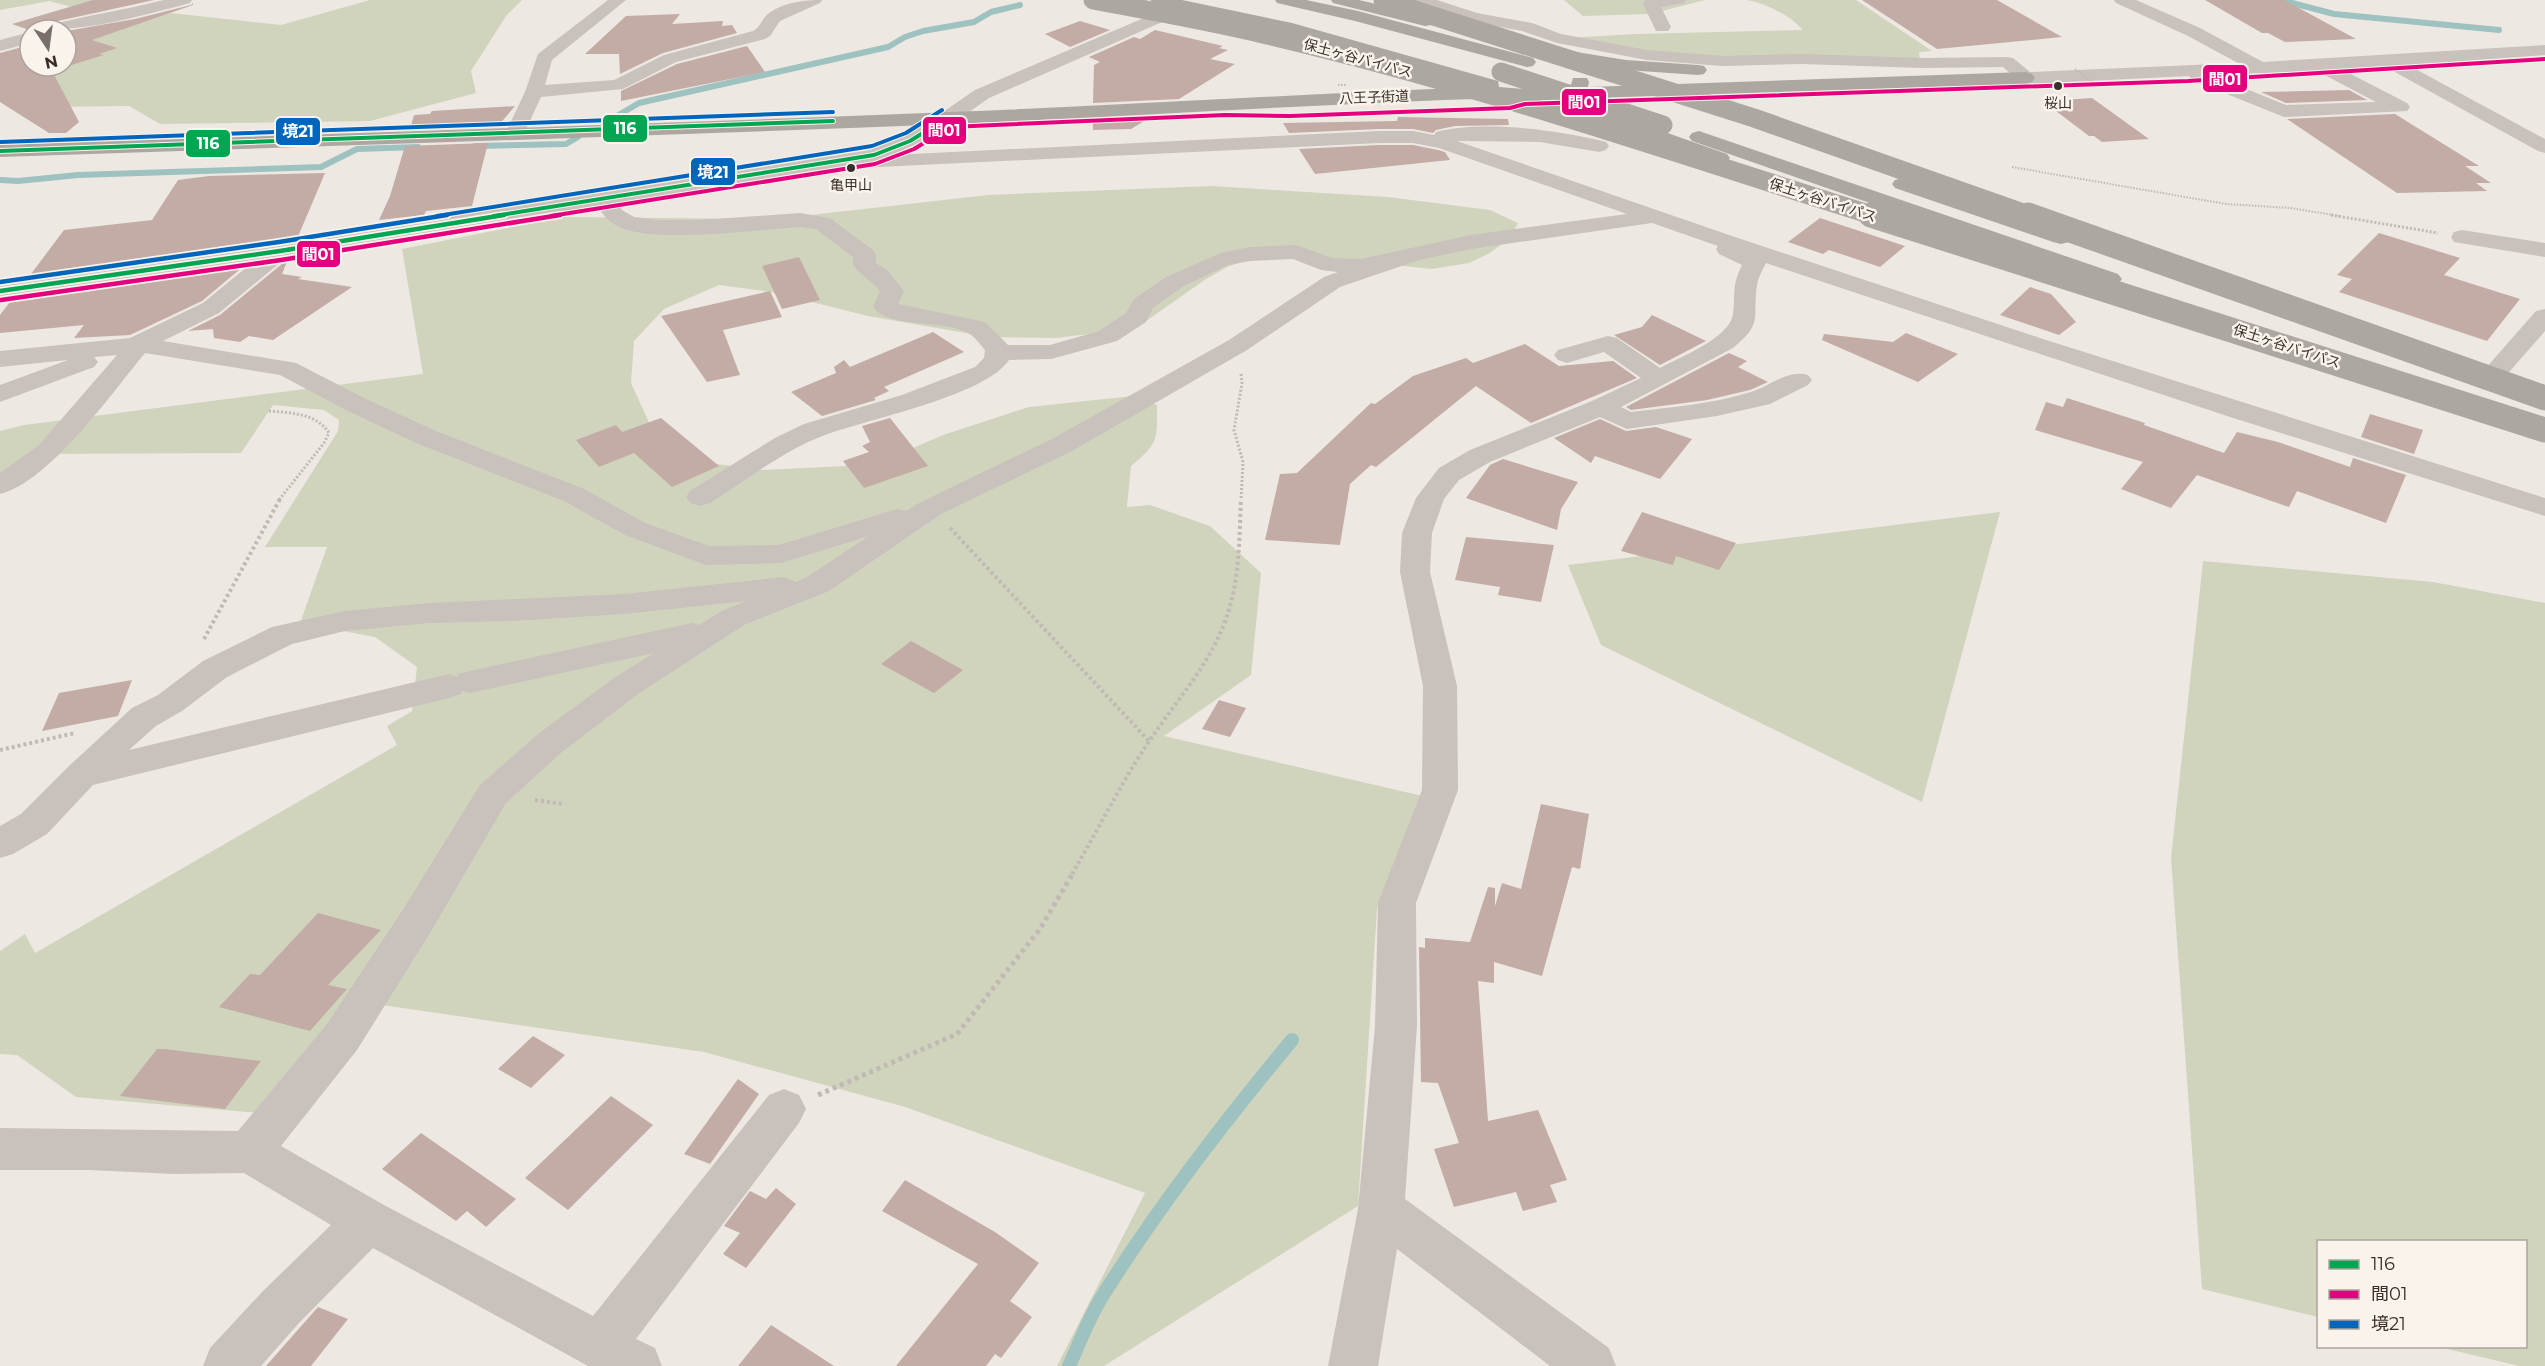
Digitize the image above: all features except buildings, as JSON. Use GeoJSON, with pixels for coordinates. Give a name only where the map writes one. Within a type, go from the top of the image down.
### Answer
{"type":"FeatureCollection","features":[{"type":"Feature","properties":{"kind":"highway","name":"保土ヶ谷バイパス"},"geometry":{"type":"LineString","coordinates":[[1093,0],[1161,11],[1269,34],[1406,70],[2513,419]]}},
{"type":"Feature","properties":{"kind":"highway"},"geometry":{"type":"LineString","coordinates":[[1212,0],[1326,24],[1501,72],[1663,125],[2545,431]]}},
{"type":"Feature","properties":{"kind":"highway"},"geometry":{"type":"LineString","coordinates":[[1283,0],[1369,19],[1527,62],[2157,270],[2494,374]]}},
{"type":"Feature","properties":{"kind":"highway"},"geometry":{"type":"LineString","coordinates":[[1339,0],[1546,56],[1572,68],[1578,75],[1578,93],[1596,112],[1615,122],[2200,323],[2545,431]]}},
{"type":"Feature","properties":{"kind":"highway"},"geometry":{"type":"LineString","coordinates":[[1383,0],[1521,42],[1764,122],[2545,398]]}},
{"type":"Feature","properties":{"kind":"highway"},"geometry":{"type":"LineString","coordinates":[[1165,5],[1292,28],[1524,95]]}},
{"type":"Feature","properties":{"kind":"highway"},"geometry":{"type":"LineString","coordinates":[[1486,38],[1593,60],[1678,69],[1840,68],[2026,78]]}},
{"type":"Feature","properties":{"kind":"highway"},"geometry":{"type":"LineString","coordinates":[[1287,100],[1328,94],[1365,79],[1370,65],[1359,53],[1343,42]]}},
{"type":"Feature","properties":{"kind":"highway","name":"八王子街道"},"geometry":{"type":"LineString","coordinates":[[0,151],[947,118],[1224,106],[1287,100],[1503,92],[1524,95],[2026,78]]}},
{"type":"Feature","properties":{"kind":"highway"},"geometry":{"type":"LineString","coordinates":[[1794,137],[1769,119],[1768,110],[1782,99],[1810,93],[1890,90],[1947,80]]}},
{"type":"Feature","properties":{"kind":"highway"},"geometry":{"type":"LineString","coordinates":[[1643,91],[1686,101],[2069,227],[2545,391]]}},
{"type":"Feature","properties":{"kind":"highway","name":"八王子街道"},"geometry":{"type":"LineString","coordinates":[[1224,106],[1290,107],[1510,99],[1524,95]]}},
{"type":"Feature","properties":{"kind":"street"},"geometry":{"type":"LineString","coordinates":[[78,23],[112,18],[184,0]]}},
{"type":"Feature","properties":{"kind":"street"},"geometry":{"type":"LineString","coordinates":[[516,132],[534,92],[544,58],[618,0]]}},
{"type":"Feature","properties":{"kind":"street"},"geometry":{"type":"LineString","coordinates":[[534,92],[628,82],[642,71],[658,63],[759,35],[764,32],[774,17],[814,0]]}},
{"type":"Feature","properties":{"kind":"street"},"geometry":{"type":"LineString","coordinates":[[1420,0],[1474,17],[1526,27],[1557,38],[1647,55],[1722,61],[1813,59],[1922,63],[2007,62],[2026,78]]}},
{"type":"Feature","properties":{"kind":"street"},"geometry":{"type":"LineString","coordinates":[[1662,27],[1651,4],[1678,0]]}},
{"type":"Feature","properties":{"kind":"street"},"geometry":{"type":"LineString","coordinates":[[2122,0],[2194,32],[2260,68]]}},
{"type":"Feature","properties":{"kind":"street"},"geometry":{"type":"LineString","coordinates":[[0,291],[280,251],[874,155],[895,148],[966,108],[982,93],[1165,5]]}},
{"type":"Feature","properties":{"kind":"street"},"geometry":{"type":"LineString","coordinates":[[0,46],[18,41]]}},
{"type":"Feature","properties":{"kind":"street","name":"八王子街道"},"geometry":{"type":"LineString","coordinates":[[2026,78],[2320,65],[2545,50]]}},
{"type":"Feature","properties":{"kind":"street"},"geometry":{"type":"LineString","coordinates":[[2388,61],[2545,147]]}},
{"type":"Feature","properties":{"kind":"street"},"geometry":{"type":"LineString","coordinates":[[2188,72],[2284,111],[2400,107],[2320,65]]}},
{"type":"Feature","properties":{"kind":"street"},"geometry":{"type":"LineString","coordinates":[[820,165],[1278,141],[1530,133],[1562,137],[1599,146]]}},
{"type":"Feature","properties":{"kind":"street"},"geometry":{"type":"LineString","coordinates":[[1413,138],[1467,150],[1721,240],[2043,347],[2545,507]]}},
{"type":"Feature","properties":{"kind":"street"},"geometry":{"type":"LineString","coordinates":[[605,199],[613,214],[628,223],[657,227],[700,227],[800,220],[823,224],[865,255],[864,265],[880,276],[892,291],[885,307],[900,313],[925,315],[976,327],[990,339],[996,348],[997,360],[984,372],[911,401],[814,430],[792,454],[700,497]]}},
{"type":"Feature","properties":{"kind":"street"},"geometry":{"type":"LineString","coordinates":[[997,353],[1051,352],[1108,336],[1137,317],[1142,304],[1174,282],[1221,260],[1250,254],[1296,252],[1329,265],[1361,266],[1471,242],[1656,217]]}},
{"type":"Feature","properties":{"kind":"street"},"geometry":{"type":"LineString","coordinates":[[2462,237],[2545,250]]}},
{"type":"Feature","properties":{"kind":"street"},"geometry":{"type":"LineString","coordinates":[[1584,241],[1614,238],[1646,240]]}},
{"type":"Feature","properties":{"kind":"street"},"geometry":{"type":"LineString","coordinates":[[1353,1366],[1381,1209],[1396,1026],[1397,903],[1440,790],[1440,686],[1414,572],[1417,533],[1430,498],[1449,474],[1479,456],[1659,379],[1724,343],[1739,331],[1745,316],[1745,283],[1755,262],[1725,248],[1721,240]]}},
{"type":"Feature","properties":{"kind":"street"},"geometry":{"type":"LineString","coordinates":[[1671,245],[1751,273]]}},
{"type":"Feature","properties":{"kind":"street"},"geometry":{"type":"LineString","coordinates":[[0,394],[69,366],[139,345],[211,308],[280,251]]}},
{"type":"Feature","properties":{"kind":"street"},"geometry":{"type":"LineString","coordinates":[[249,1152],[342,1037],[416,922],[493,794],[550,743],[617,693],[733,618],[773,604],[818,584],[931,508],[1062,445],[1238,345],[1332,282],[1415,254]]}},
{"type":"Feature","properties":{"kind":"street"},"geometry":{"type":"LineString","coordinates":[[2494,374],[2545,316]]}},
{"type":"Feature","properties":{"kind":"street"},"geometry":{"type":"LineString","coordinates":[[1567,355],[1608,343],[1659,379]]}},
{"type":"Feature","properties":{"kind":"street"},"geometry":{"type":"LineString","coordinates":[[0,486],[49,451],[139,345]]}},
{"type":"Feature","properties":{"kind":"street"},"geometry":{"type":"LineString","coordinates":[[0,359],[139,345],[286,368],[416,432],[574,495],[635,529],[706,556],[781,554],[931,508]]}},
{"type":"Feature","properties":{"kind":"street"},"geometry":{"type":"LineString","coordinates":[[1600,406],[1627,421],[1717,408],[1761,398],[1798,380]]}},
{"type":"Feature","properties":{"kind":"street"},"geometry":{"type":"LineString","coordinates":[[0,844],[34,825],[81,775],[144,717],[170,703],[215,669],[284,635],[345,621],[419,614],[624,604],[818,584]]}},
{"type":"Feature","properties":{"kind":"street"},"geometry":{"type":"LineString","coordinates":[[81,775],[459,684],[715,630]]}},
{"type":"Feature","properties":{"kind":"street"},"geometry":{"type":"LineString","coordinates":[[7,1155],[89,1149],[174,1153],[249,1152],[368,1221],[618,1356],[784,1109]]}},
{"type":"Feature","properties":{"kind":"street"},"geometry":{"type":"LineString","coordinates":[[1381,1209],[1591,1366]]}},
{"type":"Feature","properties":{"kind":"street"},"geometry":{"type":"LineString","coordinates":[[228,1366],[281,1307],[368,1221]]}},
{"type":"Feature","properties":{"kind":"path"},"geometry":{"type":"LineString","coordinates":[[2075,69],[2093,82]]}},
{"type":"Feature","properties":{"kind":"path"},"geometry":{"type":"LineString","coordinates":[[2012,167],[2226,204],[2289,208],[2462,237]]}},
{"type":"Feature","properties":{"kind":"path"},"geometry":{"type":"LineString","coordinates":[[784,1109],[957,1034],[1040,929],[1149,741],[1196,676],[1222,630],[1238,570],[1243,462],[1234,430],[1242,383],[1238,345]]}},
{"type":"Feature","properties":{"kind":"path"},"geometry":{"type":"LineString","coordinates":[[200,645],[284,491],[324,443],[328,433],[326,426],[318,421],[294,414],[269,411]]}},
{"type":"Feature","properties":{"kind":"path"},"geometry":{"type":"LineString","coordinates":[[931,508],[1149,741]]}},
{"type":"Feature","properties":{"kind":"path"},"geometry":{"type":"LineString","coordinates":[[0,750],[78,732]]}},
{"type":"Feature","properties":{"kind":"green space"},"geometry":{"type":"Polygon","coordinates":[[[0,0],[143,0],[95,13],[49,1],[0,10],[0,0]]]}},
{"type":"Feature","properties":{"kind":"green space"},"geometry":{"type":"Polygon","coordinates":[[[370,0],[522,0],[506,16],[471,71],[476,93],[370,121],[160,124],[129,106],[48,107],[40,78],[78,78],[78,52],[94,34],[171,13],[281,25],[370,0]]]}},
{"type":"Feature","properties":{"kind":"green space"},"geometry":{"type":"Polygon","coordinates":[[[1564,0],[1705,0],[1650,14],[1583,16],[1564,0]]]}},
{"type":"Feature","properties":{"kind":"green space"},"geometry":{"type":"Polygon","coordinates":[[[1747,0],[1856,0],[1932,51],[1919,52],[1920,60],[1718,59],[1659,55],[1567,38],[1803,30],[1778,11],[1747,0]]]}},
{"type":"Feature","properties":{"kind":"green space"},"geometry":{"type":"Polygon","coordinates":[[[1211,186],[1388,197],[1490,210],[1518,223],[1511,237],[1490,253],[1469,263],[1432,269],[1317,257],[1250,260],[1229,266],[1206,279],[1139,326],[1056,338],[989,337],[868,316],[771,292],[719,285],[664,309],[634,341],[631,383],[653,431],[702,462],[762,470],[845,466],[883,461],[943,435],[1029,407],[1133,396],[1157,405],[1157,426],[1152,446],[1131,466],[1127,507],[1150,505],[1210,526],[1261,573],[1251,675],[1164,736],[1427,797],[1377,909],[1358,1206],[1104,1366],[1057,1366],[1145,1193],[905,1107],[704,1052],[382,1005],[294,1116],[76,1097],[17,1055],[0,1054],[0,951],[25,934],[35,953],[397,745],[387,726],[412,711],[417,667],[375,637],[300,623],[327,547],[265,547],[338,431],[339,420],[324,410],[273,405],[241,453],[37,454],[0,480],[0,431],[24,425],[423,374],[402,249],[563,217],[775,219],[988,195],[1211,186]]]}},
{"type":"Feature","properties":{"kind":"green space"},"geometry":{"type":"Polygon","coordinates":[[[2000,512],[1922,802],[1601,645],[1568,565],[2000,512]]]}},
{"type":"Feature","properties":{"kind":"green space"},"geometry":{"type":"Polygon","coordinates":[[[2203,561],[2433,582],[2545,603],[2545,1366],[2519,1366],[2443,1348],[2527,1348],[2527,1240],[2317,1240],[2317,1317],[2202,1289],[2171,858],[2203,561]]]}},
{"type":"Feature","properties":{"kind":"waterway"},"geometry":{"type":"LineString","coordinates":[[2281,0],[2334,14],[2499,30]]}},
{"type":"Feature","properties":{"kind":"waterway"},"geometry":{"type":"LineString","coordinates":[[610,120],[639,103],[888,47],[905,37],[923,31],[974,22],[991,12],[1020,5]]}},
{"type":"Feature","properties":{"kind":"waterway"},"geometry":{"type":"LineString","coordinates":[[475,146],[566,144],[578,137]]}},
{"type":"Feature","properties":{"kind":"waterway"},"geometry":{"type":"LineString","coordinates":[[0,180],[18,181],[78,175],[321,167],[357,149],[418,147]]}},
{"type":"Feature","properties":{"kind":"waterway"},"geometry":{"type":"LineString","coordinates":[[1069,1366],[1096,1308],[1144,1232],[1216,1134],[1292,1040]]}},
{"type":"Feature","properties":{"kind":"transit line","name":"間01"},"geometry":{"type":"LineString","coordinates":[[1,300],[281,260],[875,164],[914,149],[950,127],[1225,115],[1290,116],[1510,108],[1525,104],[2188,81],[2545,59]]}},
{"type":"Feature","properties":{"kind":"transit line","name":"境21"},"geometry":{"type":"LineString","coordinates":[[0,282],[279,242],[872,146],[906,133],[942,110]]}},
{"type":"Feature","properties":{"kind":"transit line","name":"境21"},"geometry":{"type":"LineString","coordinates":[[0,142],[833,112]]}},
{"type":"Feature","properties":{"kind":"transit line","name":"116"},"geometry":{"type":"LineString","coordinates":[[0,291],[280,251],[874,155],[910,141],[947,118]]}},
{"type":"Feature","properties":{"kind":"transit line","name":"116"},"geometry":{"type":"LineString","coordinates":[[0,151],[833,121]]}},
{"type":"Feature","properties":{"kind":"place","name":"桜山"},"geometry":{"type":"Point","coordinates":[2058,86]}},
{"type":"Feature","properties":{"kind":"place","name":"亀甲山"},"geometry":{"type":"Point","coordinates":[851,168]}}]}
